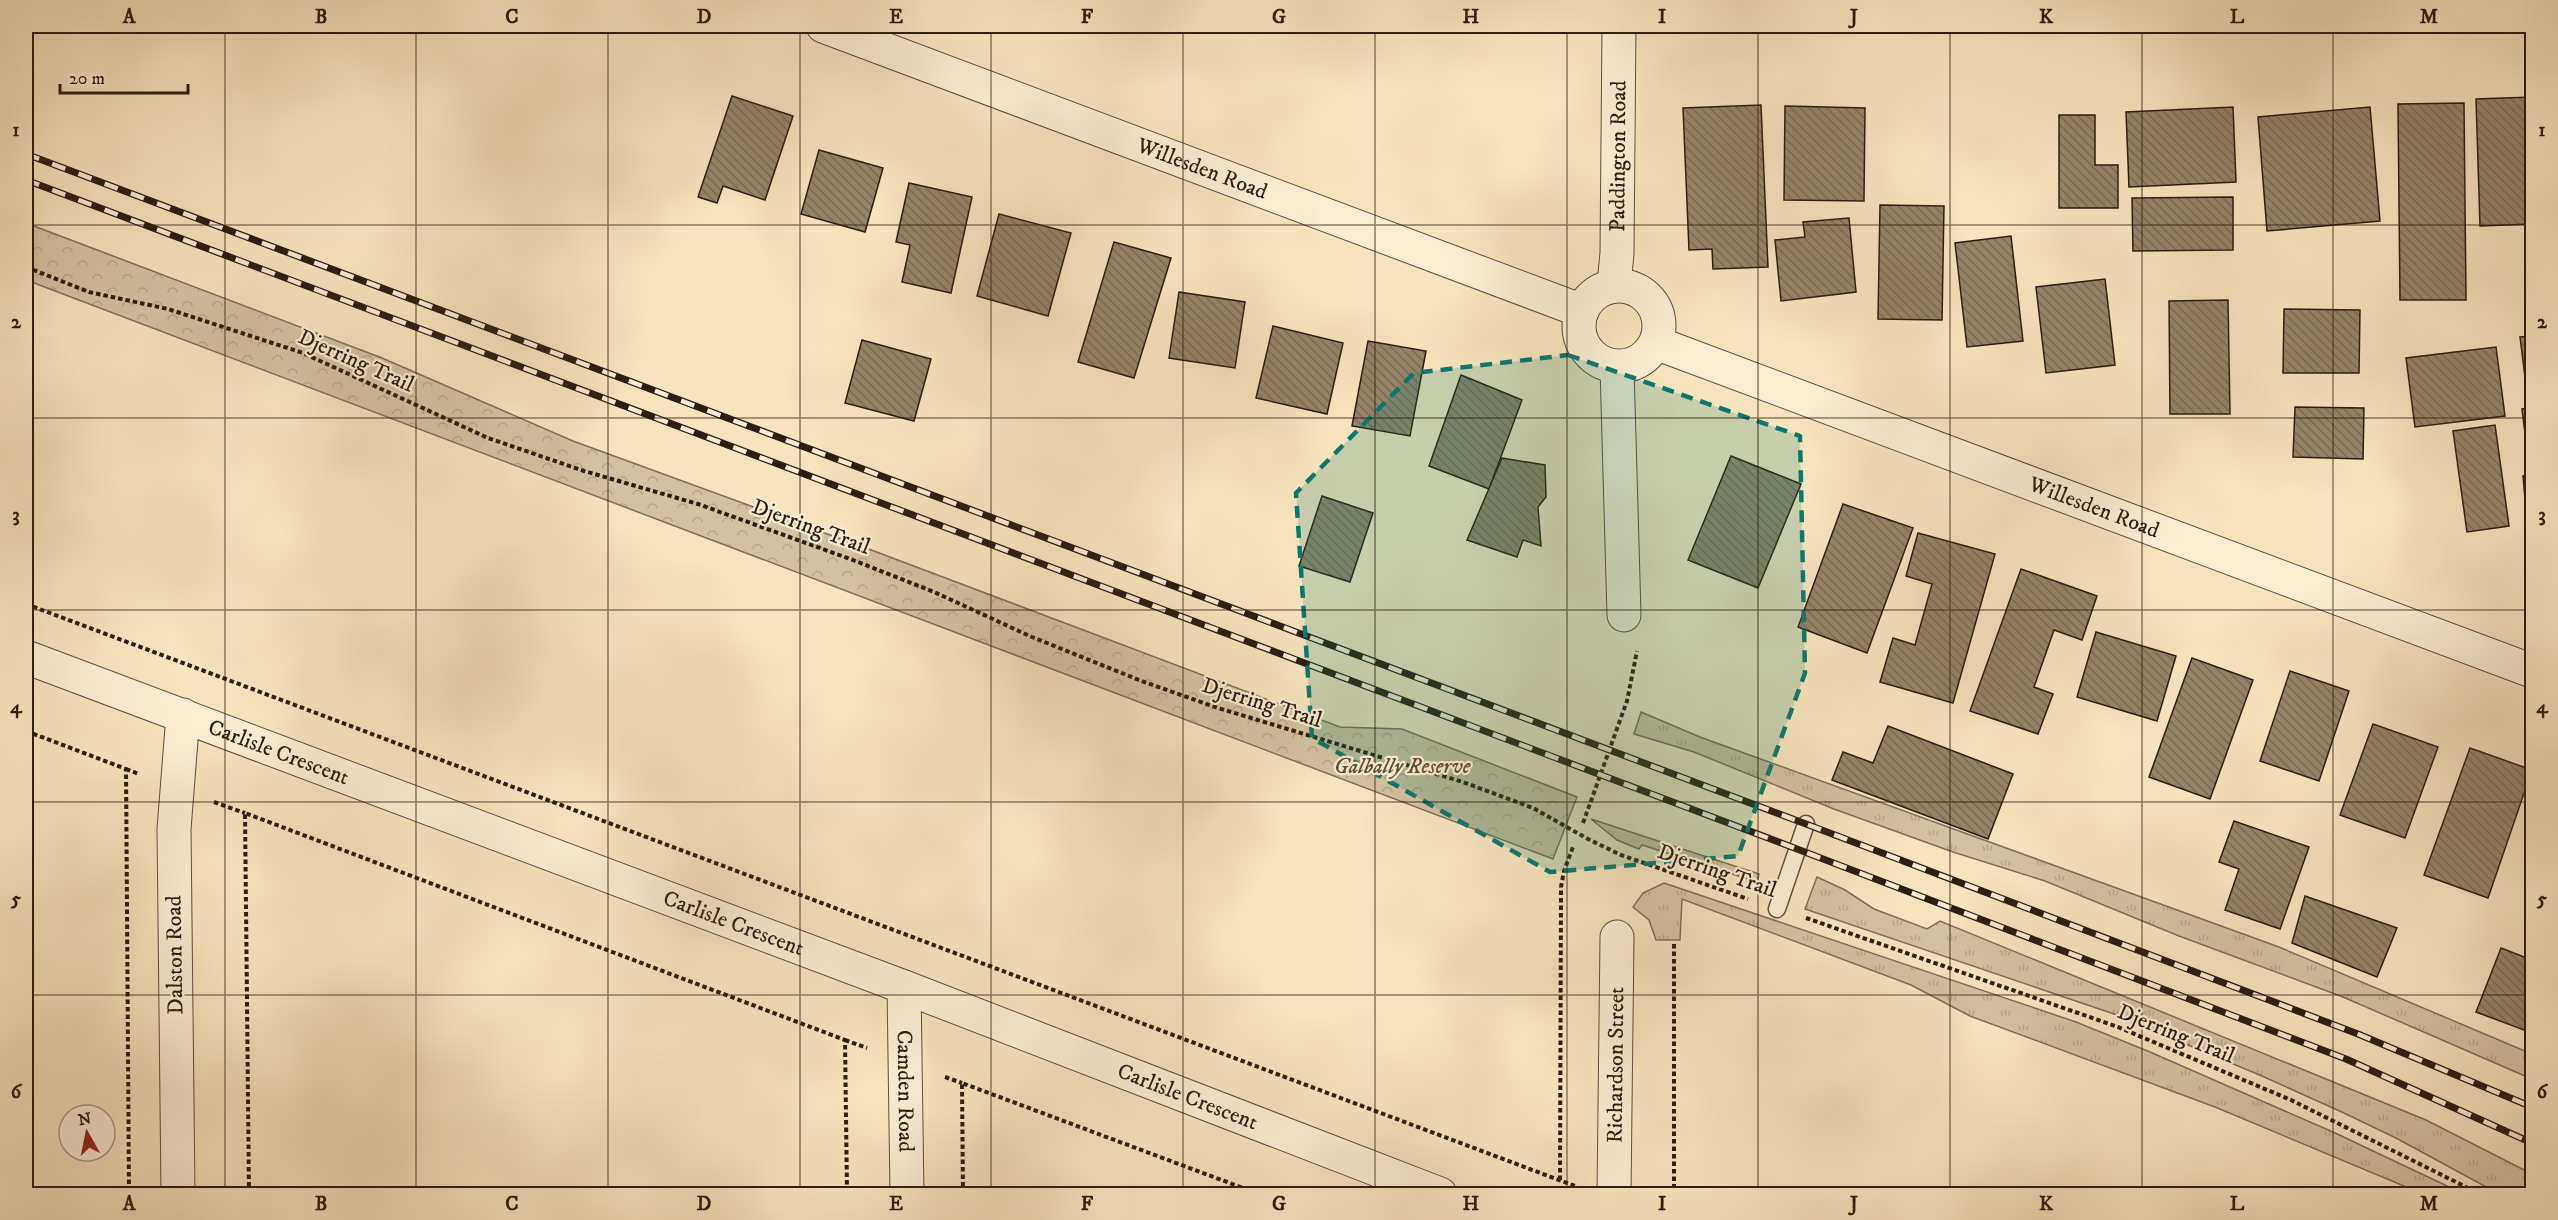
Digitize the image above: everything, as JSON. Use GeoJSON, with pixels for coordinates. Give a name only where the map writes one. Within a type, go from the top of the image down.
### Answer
{"type":"FeatureCollection","features":[{"type":"Feature","properties":{"kind":"street","name":"Willesden Road"},"geometry":{"type":"LineString","coordinates":[[823,26],[881,36],[1582,311]]}},
{"type":"Feature","properties":{"kind":"street","name":"Paddington Road"},"geometry":{"type":"LineString","coordinates":[[1614,285],[1617,252],[1619,26]]}},
{"type":"Feature","properties":{"kind":"street"},"geometry":{"type":"LineString","coordinates":[[1614,285],[1629,286],[1642,293],[1656,311],[1660,331],[1656,343],[1640,361],[1617,367],[1600,362],[1582,345],[1578,326],[1582,311],[1589,298],[1614,285]]}},
{"type":"Feature","properties":{"kind":"street","name":"Willesden Road"},"geometry":{"type":"LineString","coordinates":[[1656,343],[2532,671]]}},
{"type":"Feature","properties":{"kind":"street"},"geometry":{"type":"LineString","coordinates":[[1617,367],[1624,615]]}},
{"type":"Feature","properties":{"kind":"street","name":"Carlisle Crescent"},"geometry":{"type":"LineString","coordinates":[[26,657],[904,987],[1440,1194]]}},
{"type":"Feature","properties":{"kind":"street","name":"Dalston Road"},"geometry":{"type":"LineString","coordinates":[[178,1194],[174,829],[183,715]]}},
{"type":"Feature","properties":{"kind":"street","name":"Richardson Street"},"geometry":{"type":"LineString","coordinates":[[1614,1194],[1617,937]]}},
{"type":"Feature","properties":{"kind":"street","name":"Camden Road"},"geometry":{"type":"LineString","coordinates":[[904,987],[906,1194]]}},
{"type":"Feature","properties":{"kind":"lane"},"geometry":{"type":"LineString","coordinates":[[1777,909],[1806,824]]}},
{"type":"Feature","properties":{"kind":"path","name":"Djerring Trail"},"geometry":{"type":"LineString","coordinates":[[26,267],[89,292],[168,309],[303,353],[488,438],[584,471],[698,504],[781,533],[934,592],[1032,637],[1144,682],[1218,708],[1463,782],[1533,808],[1621,855],[2118,1027],[2291,1100],[2480,1194]]}},
{"type":"Feature","properties":{"kind":"path"},"geometry":{"type":"LineString","coordinates":[[26,604],[1580,1187]]}},
{"type":"Feature","properties":{"kind":"path"},"geometry":{"type":"LineString","coordinates":[[1582,823],[1627,701],[1638,646],[1624,615]]}},
{"type":"Feature","properties":{"kind":"path"},"geometry":{"type":"LineString","coordinates":[[26,731],[126,769],[129,1194]]}},
{"type":"Feature","properties":{"kind":"path"},"geometry":{"type":"LineString","coordinates":[[249,1194],[245,813],[845,1040],[847,1194]]}},
{"type":"Feature","properties":{"kind":"path"},"geometry":{"type":"LineString","coordinates":[[1560,1180],[1561,887],[1573,847]]}},
{"type":"Feature","properties":{"kind":"path"},"geometry":{"type":"LineString","coordinates":[[1674,944],[1674,1194]]}},
{"type":"Feature","properties":{"kind":"path"},"geometry":{"type":"LineString","coordinates":[[963,1194],[962,1083],[1259,1194]]}},
{"type":"Feature","properties":{"kind":"highlighted area"},"geometry":{"type":"Polygon","coordinates":[[[1568,355],[1800,436],[1805,673],[1738,856],[1550,872],[1312,738],[1296,493],[1414,373],[1568,355]]]}},
{"type":"Feature","properties":{"kind":"green space","name":"Galbally Reserve"},"geometry":{"type":"Polygon","coordinates":[[[26,223],[382,358],[573,441],[874,551],[1340,727],[1402,729],[1577,797],[1553,859],[26,280],[26,223]]]}},
{"type":"Feature","properties":{"kind":"green space"},"geometry":{"type":"Polygon","coordinates":[[[1641,712],[1700,737],[2279,947],[2532,1054],[2532,1079],[2343,997],[2179,936],[2045,881],[1953,852],[1834,809],[1694,752],[1634,734],[1641,712]]]}},
{"type":"Feature","properties":{"kind":"green space"},"geometry":{"type":"Polygon","coordinates":[[[1591,819],[1759,874],[1757,882],[1642,845],[1639,849],[1617,840],[1591,819]]]}},
{"type":"Feature","properties":{"kind":"green space"},"geometry":{"type":"Polygon","coordinates":[[[1817,877],[1845,890],[1874,909],[1927,929],[1940,921],[2426,1120],[2532,1174],[2532,1194],[2499,1194],[2396,1138],[2344,1113],[2114,1014],[1805,909],[1817,877]]]}},
{"type":"Feature","properties":{"kind":"green space"},"geometry":{"type":"Polygon","coordinates":[[[1664,883],[2076,1022],[2333,1132],[2464,1194],[2423,1194],[2215,1107],[1970,1016],[1911,985],[1682,899],[1680,940],[1656,940],[1649,920],[1633,907],[1643,893],[1664,883]]]}},
{"type":"Feature","properties":{"kind":"building"},"geometry":{"type":"Polygon","coordinates":[[[1065,26],[1155,26],[1065,29],[1065,26]]]}},
{"type":"Feature","properties":{"kind":"building"},"geometry":{"type":"Polygon","coordinates":[[[732,96],[793,116],[765,200],[723,186],[717,203],[698,197],[732,96]]]}},
{"type":"Feature","properties":{"kind":"building"},"geometry":{"type":"Polygon","coordinates":[[[2532,97],[2532,224],[2480,226],[2476,99],[2532,97]]]}},
{"type":"Feature","properties":{"kind":"building"},"geometry":{"type":"Polygon","coordinates":[[[2464,103],[2466,300],[2400,300],[2398,104],[2464,103]]]}},
{"type":"Feature","properties":{"kind":"building"},"geometry":{"type":"Polygon","coordinates":[[[1761,105],[1768,267],[1713,269],[1712,249],[1689,250],[1683,108],[1761,105]]]}},
{"type":"Feature","properties":{"kind":"building"},"geometry":{"type":"Polygon","coordinates":[[[1785,106],[1865,108],[1864,201],[1784,200],[1785,106]]]}},
{"type":"Feature","properties":{"kind":"building"},"geometry":{"type":"Polygon","coordinates":[[[2233,107],[2236,182],[2129,187],[2126,112],[2233,107]]]}},
{"type":"Feature","properties":{"kind":"building"},"geometry":{"type":"Polygon","coordinates":[[[2370,107],[2380,221],[2267,231],[2258,117],[2370,107]]]}},
{"type":"Feature","properties":{"kind":"building"},"geometry":{"type":"Polygon","coordinates":[[[2059,115],[2095,115],[2095,165],[2118,165],[2118,208],[2059,208],[2059,115]]]}},
{"type":"Feature","properties":{"kind":"building"},"geometry":{"type":"Polygon","coordinates":[[[819,150],[883,168],[865,232],[801,214],[819,150]]]}},
{"type":"Feature","properties":{"kind":"building"},"geometry":{"type":"Polygon","coordinates":[[[909,183],[972,197],[951,293],[902,282],[910,245],[896,242],[909,183]]]}},
{"type":"Feature","properties":{"kind":"building"},"geometry":{"type":"Polygon","coordinates":[[[2233,197],[2233,250],[2133,251],[2132,198],[2233,197]]]}},
{"type":"Feature","properties":{"kind":"building"},"geometry":{"type":"Polygon","coordinates":[[[1880,205],[1944,206],[1942,320],[1878,319],[1880,205]]]}},
{"type":"Feature","properties":{"kind":"building"},"geometry":{"type":"Polygon","coordinates":[[[999,214],[1071,233],[1048,316],[977,296],[999,214]]]}},
{"type":"Feature","properties":{"kind":"building"},"geometry":{"type":"Polygon","coordinates":[[[1849,218],[1856,292],[1781,301],[1775,240],[1805,237],[1803,222],[1849,218]]]}},
{"type":"Feature","properties":{"kind":"building"},"geometry":{"type":"Polygon","coordinates":[[[2011,236],[2023,341],[1967,347],[1955,243],[2011,236]]]}},
{"type":"Feature","properties":{"kind":"building"},"geometry":{"type":"Polygon","coordinates":[[[1114,242],[1171,258],[1134,378],[1078,362],[1114,242]]]}},
{"type":"Feature","properties":{"kind":"building"},"geometry":{"type":"Polygon","coordinates":[[[2105,279],[2115,365],[2046,373],[2036,287],[2105,279]]]}},
{"type":"Feature","properties":{"kind":"building"},"geometry":{"type":"Polygon","coordinates":[[[1179,292],[1245,302],[1235,368],[1169,358],[1179,292]]]}},
{"type":"Feature","properties":{"kind":"building"},"geometry":{"type":"Polygon","coordinates":[[[2228,300],[2230,414],[2170,414],[2169,301],[2228,300]]]}},
{"type":"Feature","properties":{"kind":"building"},"geometry":{"type":"Polygon","coordinates":[[[2284,309],[2360,310],[2359,373],[2283,373],[2284,309]]]}},
{"type":"Feature","properties":{"kind":"building"},"geometry":{"type":"Polygon","coordinates":[[[1273,326],[1343,343],[1327,414],[1256,398],[1273,326]]]}},
{"type":"Feature","properties":{"kind":"building"},"geometry":{"type":"Polygon","coordinates":[[[2532,336],[2532,400],[2528,401],[2520,337],[2532,336]]]}},
{"type":"Feature","properties":{"kind":"building"},"geometry":{"type":"Polygon","coordinates":[[[862,340],[931,359],[914,421],[845,403],[862,340]]]}},
{"type":"Feature","properties":{"kind":"building"},"geometry":{"type":"Polygon","coordinates":[[[1368,341],[1426,351],[1410,436],[1352,426],[1368,341]]]}},
{"type":"Feature","properties":{"kind":"building"},"geometry":{"type":"Polygon","coordinates":[[[2496,347],[2505,416],[2415,427],[2406,358],[2496,347]]]}},
{"type":"Feature","properties":{"kind":"building"},"geometry":{"type":"Polygon","coordinates":[[[1461,375],[1522,400],[1489,489],[1429,466],[1461,375]]]}},
{"type":"Feature","properties":{"kind":"building"},"geometry":{"type":"Polygon","coordinates":[[[2295,407],[2364,408],[2363,459],[2293,457],[2295,407]]]}},
{"type":"Feature","properties":{"kind":"building"},"geometry":{"type":"Polygon","coordinates":[[[2532,408],[2532,474],[2530,474],[2522,409],[2532,408]]]}},
{"type":"Feature","properties":{"kind":"building"},"geometry":{"type":"Polygon","coordinates":[[[2495,425],[2509,526],[2467,532],[2453,431],[2495,425]]]}},
{"type":"Feature","properties":{"kind":"building"},"geometry":{"type":"Polygon","coordinates":[[[1731,456],[1801,484],[1758,588],[1688,560],[1731,456]]]}},
{"type":"Feature","properties":{"kind":"building"},"geometry":{"type":"Polygon","coordinates":[[[1502,458],[1545,465],[1546,497],[1538,507],[1541,546],[1523,540],[1517,557],[1467,540],[1502,458]]]}},
{"type":"Feature","properties":{"kind":"building"},"geometry":{"type":"Polygon","coordinates":[[[2532,475],[2532,546],[2529,546],[2523,476],[2532,475]]]}},
{"type":"Feature","properties":{"kind":"building"},"geometry":{"type":"Polygon","coordinates":[[[1322,496],[1373,513],[1350,582],[1299,566],[1322,496]]]}},
{"type":"Feature","properties":{"kind":"building"},"geometry":{"type":"Polygon","coordinates":[[[1843,504],[1913,528],[1867,653],[1798,627],[1843,504]]]}},
{"type":"Feature","properties":{"kind":"building"},"geometry":{"type":"Polygon","coordinates":[[[1918,533],[1995,554],[1953,703],[1880,682],[1893,638],[1915,645],[1932,584],[1906,576],[1918,533]]]}},
{"type":"Feature","properties":{"kind":"building"},"geometry":{"type":"Polygon","coordinates":[[[2021,569],[2097,596],[2082,640],[2054,630],[2034,687],[2053,694],[2038,734],[1970,711],[2021,569]]]}},
{"type":"Feature","properties":{"kind":"building"},"geometry":{"type":"Polygon","coordinates":[[[2096,632],[2176,656],[2157,721],[2077,697],[2096,632]]]}},
{"type":"Feature","properties":{"kind":"building"},"geometry":{"type":"Polygon","coordinates":[[[2192,658],[2253,680],[2210,799],[2149,777],[2192,658]]]}},
{"type":"Feature","properties":{"kind":"building"},"geometry":{"type":"Polygon","coordinates":[[[2290,671],[2349,691],[2319,781],[2260,761],[2290,671]]]}},
{"type":"Feature","properties":{"kind":"building"},"geometry":{"type":"Polygon","coordinates":[[[2373,724],[2438,747],[2405,838],[2340,815],[2373,724]]]}},
{"type":"Feature","properties":{"kind":"building"},"geometry":{"type":"Polygon","coordinates":[[[1888,726],[2013,774],[1988,839],[1832,780],[1843,752],[1873,763],[1888,726]]]}},
{"type":"Feature","properties":{"kind":"building"},"geometry":{"type":"Polygon","coordinates":[[[2470,748],[2532,770],[2488,898],[2424,875],[2470,748]]]}},
{"type":"Feature","properties":{"kind":"building"},"geometry":{"type":"Polygon","coordinates":[[[2234,821],[2309,847],[2280,929],[2225,910],[2239,869],[2219,862],[2234,821]]]}},
{"type":"Feature","properties":{"kind":"building"},"geometry":{"type":"Polygon","coordinates":[[[2305,896],[2397,928],[2377,977],[2292,943],[2305,896]]]}},
{"type":"Feature","properties":{"kind":"building"},"geometry":{"type":"Polygon","coordinates":[[[2501,948],[2532,960],[2532,1033],[2476,1012],[2501,948]]]}},
{"type":"Feature","properties":{"kind":"railway"},"geometry":{"type":"LineString","coordinates":[[26,154],[1806,824],[2358,1034],[2532,1107]]}},
{"type":"Feature","properties":{"kind":"railway"},"geometry":{"type":"LineString","coordinates":[[26,180],[1797,849],[2346,1059],[2532,1143]]}}]}
